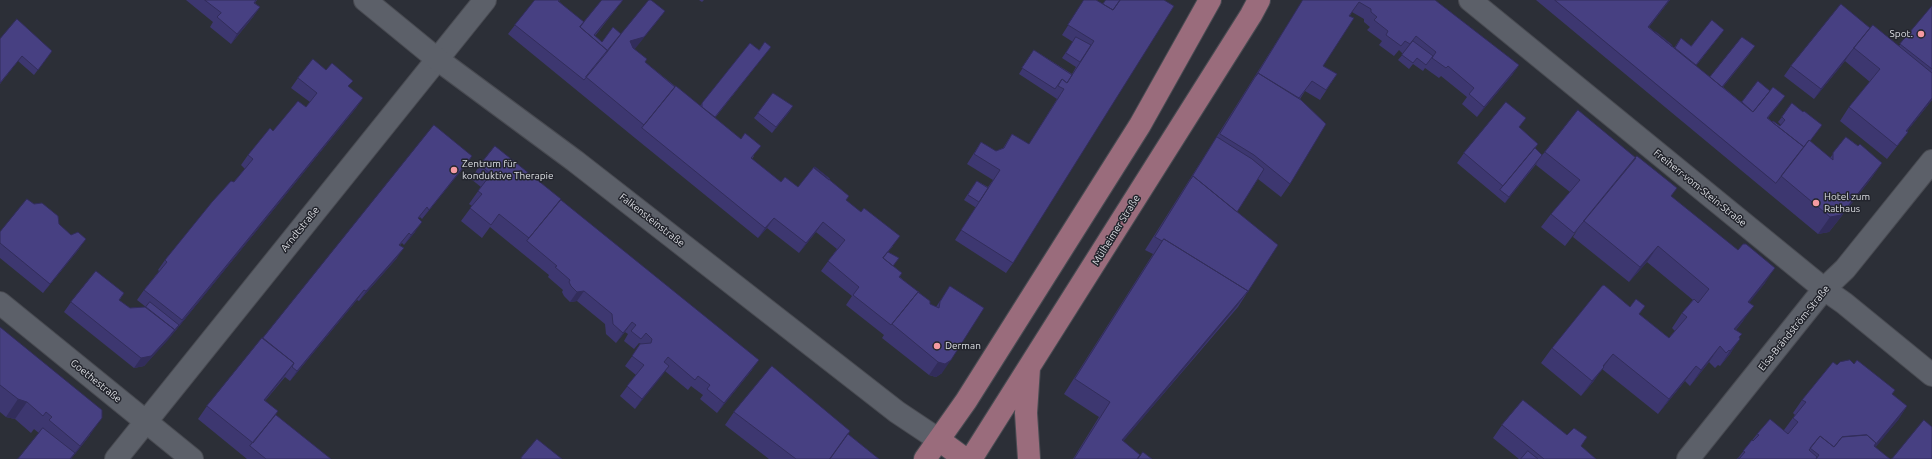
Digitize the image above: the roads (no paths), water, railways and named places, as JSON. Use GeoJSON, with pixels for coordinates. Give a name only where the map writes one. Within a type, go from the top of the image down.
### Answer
{"type":"FeatureCollection","features":[{"type":"Feature","properties":{"kind":"main road"},"geometry":{"type":"LineString","coordinates":[[925,459],[966,401],[1140,125],[1210,0]]}},
{"type":"Feature","properties":{"kind":"main road","name":"Mülheimer Straße"},"geometry":{"type":"LineString","coordinates":[[971,459],[1259,0]]}},
{"type":"Feature","properties":{"kind":"main road"},"geometry":{"type":"LineString","coordinates":[[1029,367],[1026,413],[1029,459]]}},
{"type":"Feature","properties":{"kind":"main road"},"geometry":{"type":"LineString","coordinates":[[939,440],[965,459]]}},
{"type":"Feature","properties":{"kind":"street","name":"Falkensteinstraße"},"geometry":{"type":"LineString","coordinates":[[365,0],[437,59],[575,160],[897,412],[939,440]]}},
{"type":"Feature","properties":{"kind":"street","name":"Arndtstraße"},"geometry":{"type":"LineString","coordinates":[[116,459],[144,422],[485,0]]}},
{"type":"Feature","properties":{"kind":"street","name":"Freiherr-vom-Stein-Straße"},"geometry":{"type":"LineString","coordinates":[[1470,0],[1824,289],[1932,375]]}},
{"type":"Feature","properties":{"kind":"street","name":"Elsa-Brändström-Straße"},"geometry":{"type":"LineString","coordinates":[[1688,459],[1824,289],[1845,269],[1932,161]]}},
{"type":"Feature","properties":{"kind":"street","name":"Goethestraße"},"geometry":{"type":"LineString","coordinates":[[0,303],[144,422],[192,459]]}},
{"type":"Feature","properties":{"kind":"place","name":"Spot."},"geometry":{"type":"Point","coordinates":[1921,34]}},
{"type":"Feature","properties":{"kind":"place","name":"Zentrum für konduktive Therapie"},"geometry":{"type":"Point","coordinates":[454,170]}},
{"type":"Feature","properties":{"kind":"place","name":"Hotel zum Rathaus"},"geometry":{"type":"Point","coordinates":[1816,203]}},
{"type":"Feature","properties":{"kind":"place","name":"Derman"},"geometry":{"type":"Point","coordinates":[937,346]}}]}
